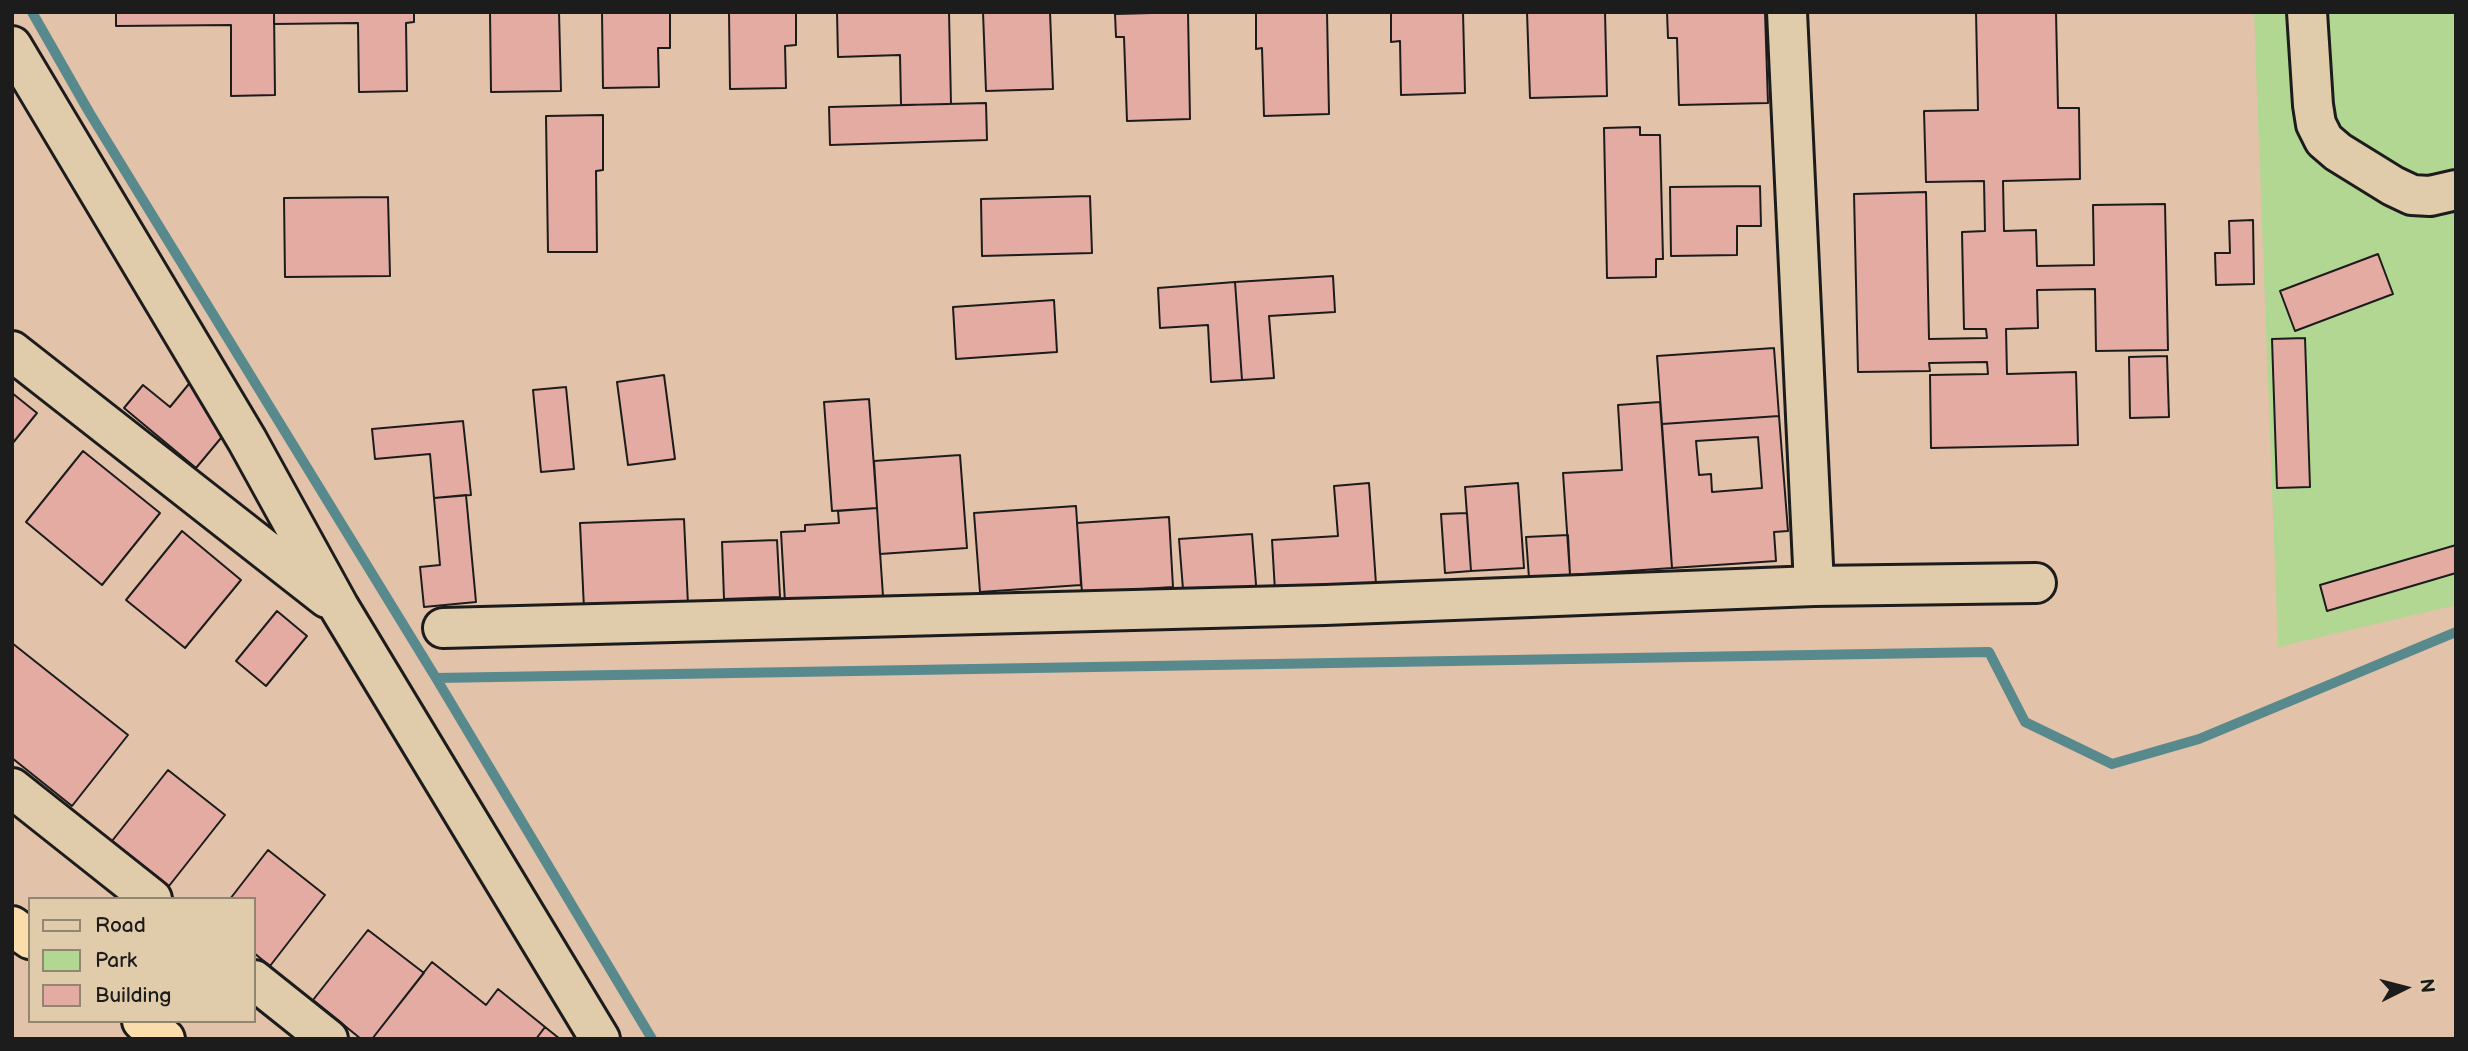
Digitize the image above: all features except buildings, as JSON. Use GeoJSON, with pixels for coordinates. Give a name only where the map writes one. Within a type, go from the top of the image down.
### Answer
{"type":"FeatureCollection","features":[{"type":"Feature","properties":{"kind":"highway"},"geometry":{"type":"LineString","coordinates":[[12,926],[28,938]]}},
{"type":"Feature","properties":{"kind":"highway"},"geometry":{"type":"LineString","coordinates":[[145,1023],[165,1039]]}},
{"type":"Feature","properties":{"kind":"street"},"geometry":{"type":"LineString","coordinates":[[1787,12],[1814,586]]}},
{"type":"Feature","properties":{"kind":"street"},"geometry":{"type":"LineString","coordinates":[[2306,12],[2313,105],[2316,124],[2324,140],[2382,179],[2412,195],[2430,196],[2456,190]]}},
{"type":"Feature","properties":{"kind":"street"},"geometry":{"type":"LineString","coordinates":[[12,46],[247,440],[339,607],[600,1039]]}},
{"type":"Feature","properties":{"kind":"street"},"geometry":{"type":"LineString","coordinates":[[12,351],[339,607]]}},
{"type":"Feature","properties":{"kind":"street"},"geometry":{"type":"LineString","coordinates":[[443,628],[1325,605],[1814,586],[2036,583]]}},
{"type":"Feature","properties":{"kind":"street"},"geometry":{"type":"LineString","coordinates":[[12,788],[149,897]]}},
{"type":"Feature","properties":{"kind":"street"},"geometry":{"type":"LineString","coordinates":[[256,982],[328,1039]]}},
{"type":"Feature","properties":{"kind":"green space"},"geometry":{"type":"Polygon","coordinates":[[[2254,12],[2456,12],[2456,605],[2278,647],[2254,12]]]}},
{"type":"Feature","properties":{"kind":"waterway"},"geometry":{"type":"LineString","coordinates":[[32,12],[89,112],[436,678],[652,1039]]}},
{"type":"Feature","properties":{"kind":"waterway"},"geometry":{"type":"LineString","coordinates":[[436,678],[1989,652],[2025,722],[2112,764],[2199,739],[2456,632]]}}]}
